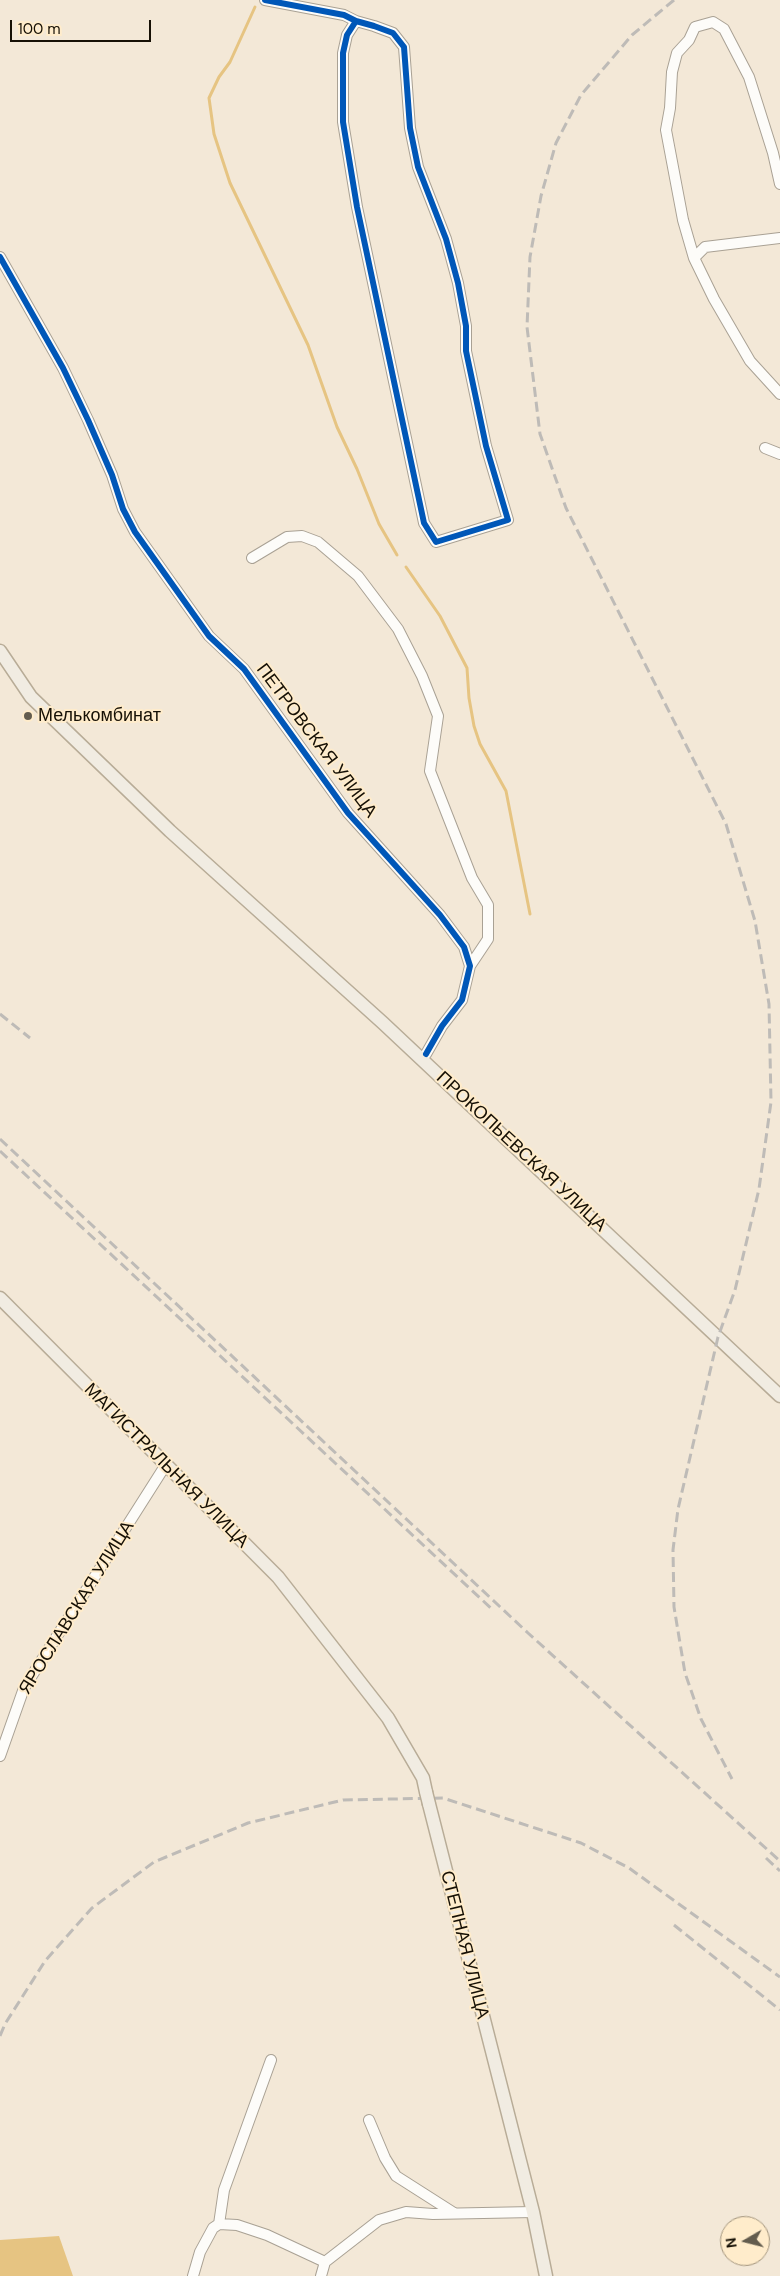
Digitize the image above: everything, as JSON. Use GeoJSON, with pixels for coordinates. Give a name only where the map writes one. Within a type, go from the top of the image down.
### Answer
{"type":"FeatureCollection","features":[{"type":"Feature","properties":{"kind":"main road","name":"ПРОКОПЬЕВСКАЯ УЛИЦА"},"geometry":{"type":"LineString","coordinates":[[0,651],[31,697],[170,831],[383,1023],[780,1396]]}},
{"type":"Feature","properties":{"kind":"main road","name":"МАГИСТРАЛЬНАЯ УЛИЦА"},"geometry":{"type":"LineString","coordinates":[[0,1298],[165,1466],[278,1577],[326,1639]]}},
{"type":"Feature","properties":{"kind":"main road","name":"СТЕПНАЯ УЛИЦА"},"geometry":{"type":"LineString","coordinates":[[326,1639],[388,1718],[423,1778],[533,2212],[546,2276]]}},
{"type":"Feature","properties":{"kind":"street"},"geometry":{"type":"LineString","coordinates":[[265,0],[344,15],[356,21],[394,33],[404,48],[410,128],[418,167],[446,239],[458,283],[466,326],[466,351],[486,446],[508,520],[436,542],[424,523],[357,207],[343,122],[344,53],[347,35],[356,21]]}},
{"type":"Feature","properties":{"kind":"street"},"geometry":{"type":"LineString","coordinates":[[780,184],[774,153],[749,77],[724,30],[713,22],[695,27],[689,40],[677,53],[672,72],[670,108],[666,130],[683,220],[694,258],[714,299],[750,361],[780,394]]}},
{"type":"Feature","properties":{"kind":"street"},"geometry":{"type":"LineString","coordinates":[[694,258],[705,247],[780,238]]}},
{"type":"Feature","properties":{"kind":"street","name":"ПЕТРОВСКАЯ УЛИЦА"},"geometry":{"type":"LineString","coordinates":[[0,257],[63,368],[112,475],[123,509],[134,532],[209,636],[244,670],[348,813],[440,915],[464,947],[470,966]]}},
{"type":"Feature","properties":{"kind":"street"},"geometry":{"type":"LineString","coordinates":[[765,448],[780,454]]}},
{"type":"Feature","properties":{"kind":"street"},"geometry":{"type":"LineString","coordinates":[[252,558],[287,536],[302,536],[318,542],[358,576],[398,629],[422,676],[438,716],[430,771],[472,878],[488,905],[488,939],[470,966],[462,1000],[442,1026],[426,1054]]}},
{"type":"Feature","properties":{"kind":"street","name":"ЯРОСЛАВСКАЯ УЛИЦА"},"geometry":{"type":"LineString","coordinates":[[0,1756],[24,1688],[165,1466]]}},
{"type":"Feature","properties":{"kind":"street"},"geometry":{"type":"LineString","coordinates":[[219,2224],[224,2190],[271,2060]]}},
{"type":"Feature","properties":{"kind":"street"},"geometry":{"type":"LineString","coordinates":[[369,2120],[385,2158],[396,2176],[455,2214]]}},
{"type":"Feature","properties":{"kind":"street"},"geometry":{"type":"LineString","coordinates":[[321,2276],[325,2262],[379,2220],[406,2212],[455,2214],[533,2212]]}},
{"type":"Feature","properties":{"kind":"street"},"geometry":{"type":"LineString","coordinates":[[192,2276],[200,2252],[212,2228],[219,2224],[237,2225],[267,2234],[325,2262]]}},
{"type":"Feature","properties":{"kind":"shaded area"},"geometry":{"type":"Polygon","coordinates":[[[59,2236],[73,2276],[0,2276],[0,2240],[59,2236]]]}},
{"type":"Feature","properties":{"kind":"waterway"},"geometry":{"type":"LineString","coordinates":[[255,7],[230,62],[219,77],[209,98],[214,134],[230,183],[308,345],[337,427],[357,469],[379,524],[397,555]]}},
{"type":"Feature","properties":{"kind":"waterway"},"geometry":{"type":"LineString","coordinates":[[406,567],[440,616],[467,668],[469,698],[474,726],[480,744],[506,791],[530,914]]}},
{"type":"Feature","properties":{"kind":"railway"},"geometry":{"type":"LineString","coordinates":[[674,0],[632,35],[581,95],[556,143],[541,196],[530,257],[527,327],[540,434],[566,508],[726,824],[755,921],[769,1004],[771,1102],[759,1189],[735,1290],[718,1337],[678,1509],[673,1550],[674,1607],[685,1673],[701,1719],[732,1779]]}},
{"type":"Feature","properties":{"kind":"railway"},"geometry":{"type":"LineString","coordinates":[[0,1014],[30,1038]]}},
{"type":"Feature","properties":{"kind":"railway"},"geometry":{"type":"LineString","coordinates":[[0,1139],[528,1633],[780,1861]]}},
{"type":"Feature","properties":{"kind":"railway"},"geometry":{"type":"LineString","coordinates":[[0,1151],[494,1611]]}},
{"type":"Feature","properties":{"kind":"railway"},"geometry":{"type":"LineString","coordinates":[[0,2036],[5,2024],[45,1961],[92,1908],[154,1862],[248,1823],[343,1800],[443,1798],[581,1843],[629,1868],[780,1977]]}},
{"type":"Feature","properties":{"kind":"railway"},"geometry":{"type":"LineString","coordinates":[[766,1858],[780,1871]]}},
{"type":"Feature","properties":{"kind":"railway"},"geometry":{"type":"LineString","coordinates":[[674,1925],[780,2010]]}},
{"type":"Feature","properties":{"kind":"cycle path"},"geometry":{"type":"LineString","coordinates":[[265,0],[344,15],[393,33],[404,47],[410,128],[418,167],[446,239],[458,283],[466,326],[466,351],[486,446],[508,520],[436,542],[424,523],[357,207],[343,122],[343,53],[347,35],[356,21]]}},
{"type":"Feature","properties":{"kind":"cycle path"},"geometry":{"type":"LineString","coordinates":[[0,257],[63,368],[88,420],[112,475],[123,509],[135,532],[209,636],[244,669],[348,813],[440,915],[464,947],[470,966],[462,1000],[442,1026],[426,1054]]}},
{"type":"Feature","properties":{"kind":"place","name":"Мелькомбинат"},"geometry":{"type":"Point","coordinates":[28,716]}}]}
